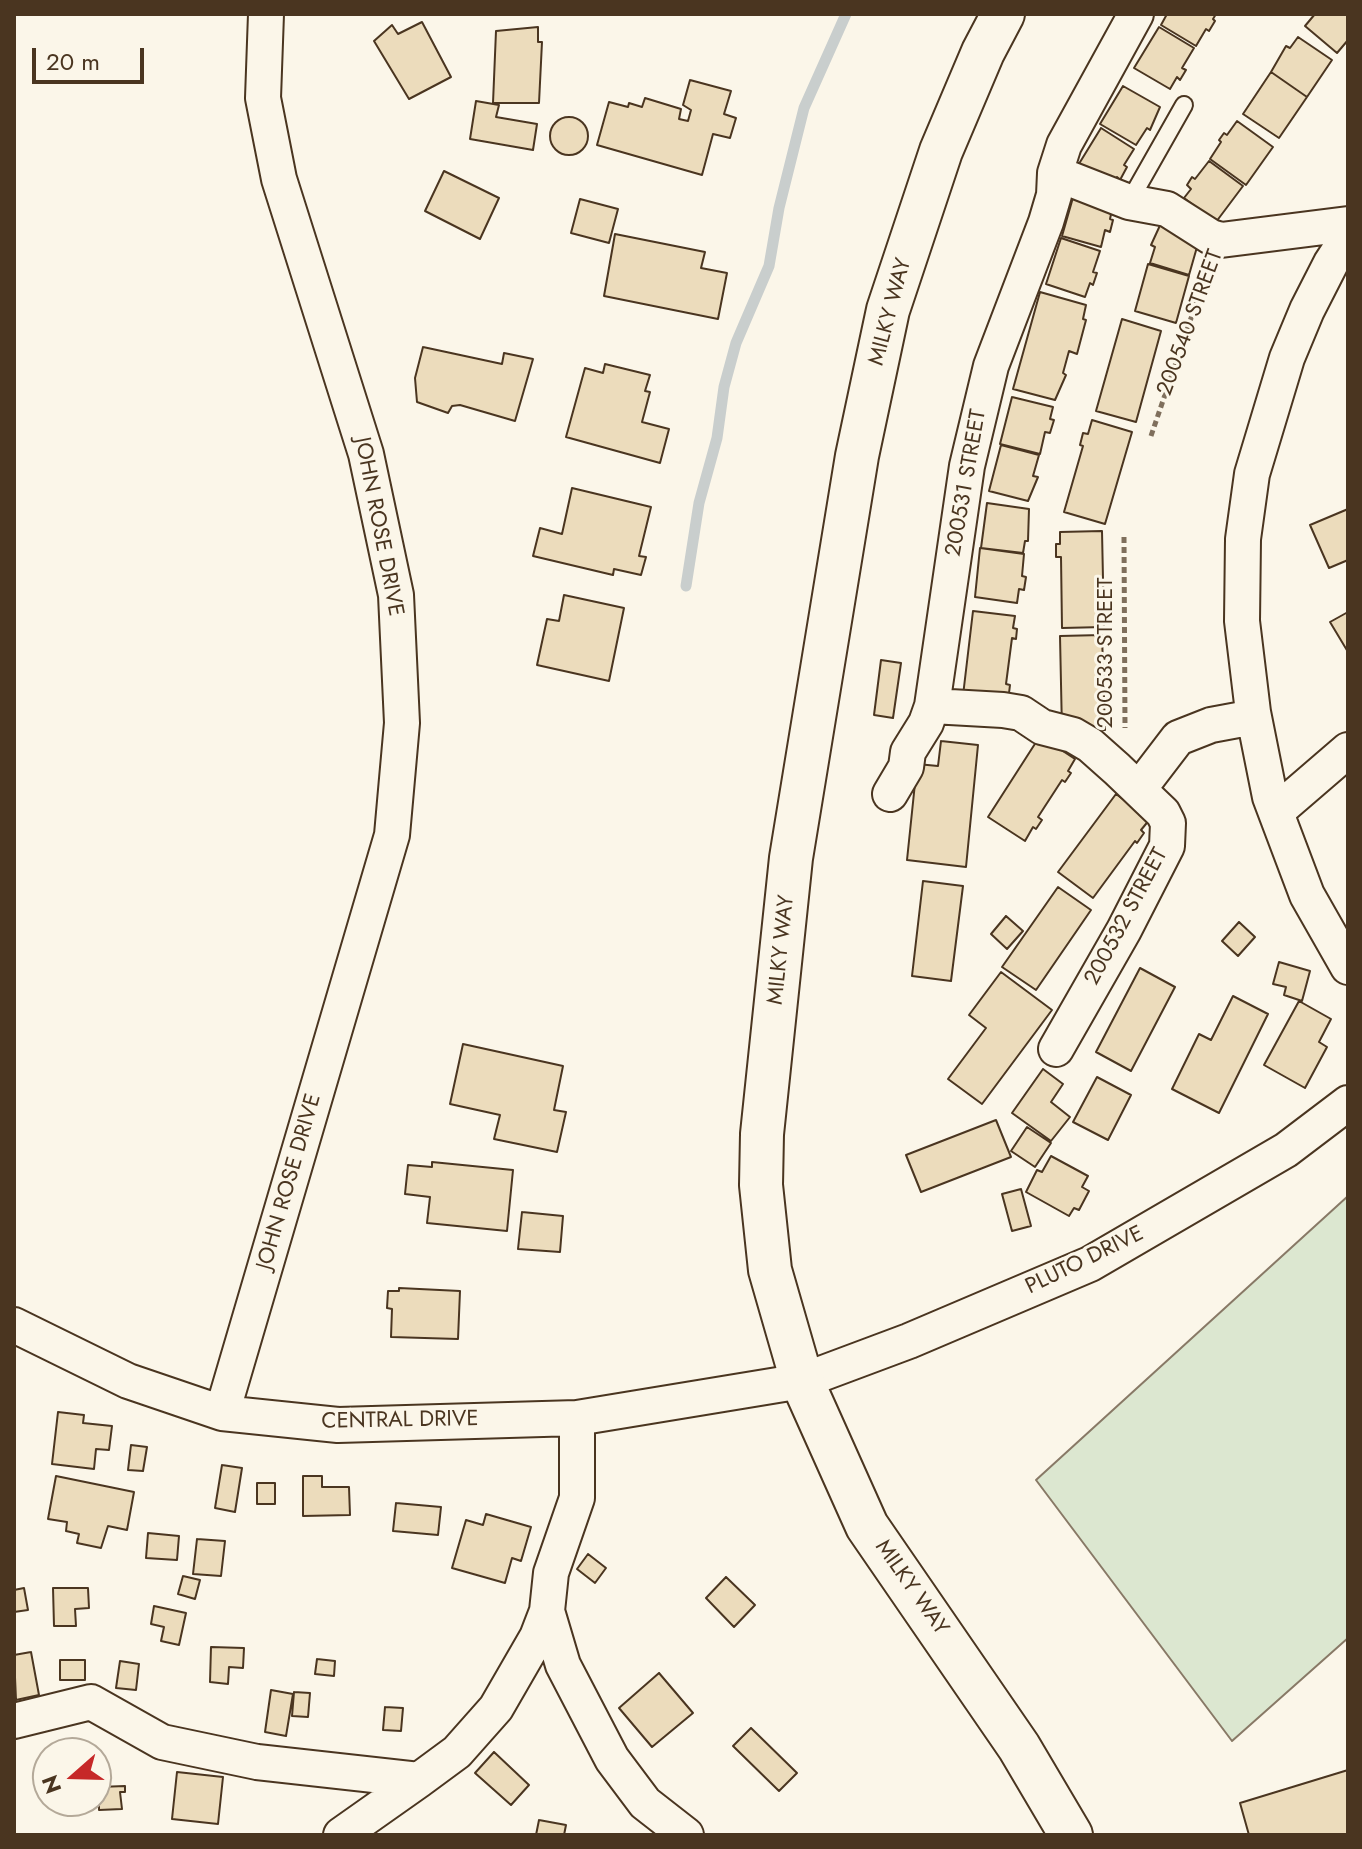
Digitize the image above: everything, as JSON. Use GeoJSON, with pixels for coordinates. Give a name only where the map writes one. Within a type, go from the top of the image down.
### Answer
{"type":"FeatureCollection","features":[{"type":"Feature","properties":{"kind":"street","name":"JOHN ROSE DRIVE"},"geometry":{"type":"LineString","coordinates":[[222,1413],[392,835],[402,723],[396,595],[366,454],[276,165],[263,98],[266,14]]}},
{"type":"Feature","properties":{"kind":"street","name":"MILKY WAY"},"geometry":{"type":"LineString","coordinates":[[1003,14],[983,52],[941,151],[888,310],[857,456],[791,858],[762,1134],[761,1185],[770,1270],[802,1381],[867,1526],[1011,1735],[1071,1835]]}},
{"type":"Feature","properties":{"kind":"street","name":"200531 STREET"},"geometry":{"type":"LineString","coordinates":[[890,794],[906,767],[908,752],[932,706],[957,527],[981,404],[1004,330],[1046,222],[1054,195],[1055,173],[1073,128],[1136,14]]}},
{"type":"Feature","properties":{"kind":"street"},"geometry":{"type":"LineString","coordinates":[[1055,173],[1129,202],[1167,209],[1221,240]]}},
{"type":"Feature","properties":{"kind":"street","name":"200540 STREET"},"geometry":{"type":"LineString","coordinates":[[1221,240],[1348,224]]}},
{"type":"Feature","properties":{"kind":"street"},"geometry":{"type":"LineString","coordinates":[[1348,237],[1307,310],[1287,358],[1252,474],[1243,539],[1242,621],[1254,717],[1270,797],[1307,895],[1348,967]]}},
{"type":"Feature","properties":{"kind":"street","name":"200532 STREET"},"geometry":{"type":"LineString","coordinates":[[932,706],[1021,713],[1042,727],[1073,735],[1090,745],[1128,779],[1163,813],[1168,823],[1167,846],[1124,930],[1056,1049]]}},
{"type":"Feature","properties":{"kind":"street"},"geometry":{"type":"LineString","coordinates":[[1128,779],[1178,738],[1211,725],[1254,717]]}},
{"type":"Feature","properties":{"kind":"street"},"geometry":{"type":"LineString","coordinates":[[1276,812],[1348,750]]}},
{"type":"Feature","properties":{"kind":"street","name":"PLUTO DRIVE"},"geometry":{"type":"LineString","coordinates":[[802,1381],[909,1341],[1090,1264],[1286,1150],[1348,1103]]}},
{"type":"Feature","properties":{"kind":"street","name":"CENTRAL DRIVE"},"geometry":{"type":"LineString","coordinates":[[14,1325],[128,1381],[222,1413],[338,1425],[577,1418],[802,1381]]}},
{"type":"Feature","properties":{"kind":"street"},"geometry":{"type":"LineString","coordinates":[[341,1835],[457,1752],[496,1708],[537,1637],[547,1611],[551,1573],[577,1498],[577,1418]]}},
{"type":"Feature","properties":{"kind":"street"},"geometry":{"type":"LineString","coordinates":[[547,1611],[563,1665],[612,1759],[645,1803],[686,1835]]}},
{"type":"Feature","properties":{"kind":"street"},"geometry":{"type":"LineString","coordinates":[[14,1721],[91,1702],[162,1742],[257,1762],[419,1780]]}},
{"type":"Feature","properties":{"kind":"lane"},"geometry":{"type":"LineString","coordinates":[[1129,202],[1184,105]]}},
{"type":"Feature","properties":{"kind":"path","name":"200540 STREET"},"geometry":{"type":"LineString","coordinates":[[1151,436],[1203,281],[1221,240]]}},
{"type":"Feature","properties":{"kind":"path","name":"200533 STREET"},"geometry":{"type":"LineString","coordinates":[[1124,537],[1122,579],[1128,779]]}},
{"type":"Feature","properties":{"kind":"green space"},"geometry":{"type":"Polygon","coordinates":[[[1348,1196],[1348,1638],[1232,1741],[1036,1480],[1348,1196]]]}},
{"type":"Feature","properties":{"kind":"building"},"geometry":{"type":"Polygon","coordinates":[[[1167,14],[1216,14],[1209,31],[1206,29],[1196,46],[1161,25],[1167,14]]]}},
{"type":"Feature","properties":{"kind":"building"},"geometry":{"type":"Polygon","coordinates":[[[1315,14],[1348,14],[1348,40],[1337,53],[1305,26],[1315,14]]]}},
{"type":"Feature","properties":{"kind":"building"},"geometry":{"type":"Polygon","coordinates":[[[422,22],[451,77],[409,99],[374,41],[392,25],[398,34],[422,22]]]}},
{"type":"Feature","properties":{"kind":"building"},"geometry":{"type":"Polygon","coordinates":[[[538,27],[538,42],[542,42],[539,103],[493,103],[496,31],[538,27]]]}},
{"type":"Feature","properties":{"kind":"building"},"geometry":{"type":"Polygon","coordinates":[[[1159,27],[1194,48],[1182,68],[1186,70],[1170,89],[1134,68],[1159,27]]]}},
{"type":"Feature","properties":{"kind":"building"},"geometry":{"type":"Polygon","coordinates":[[[1298,37],[1332,60],[1307,97],[1271,72],[1286,46],[1290,48],[1298,37]]]}},
{"type":"Feature","properties":{"kind":"building"},"geometry":{"type":"Polygon","coordinates":[[[1271,72],[1307,97],[1279,138],[1243,114],[1271,72]]]}},
{"type":"Feature","properties":{"kind":"building"},"geometry":{"type":"Polygon","coordinates":[[[690,80],[731,91],[724,114],[736,118],[730,138],[713,134],[702,175],[597,145],[609,102],[642,107],[645,98],[681,109],[679,119],[688,121],[691,110],[683,105],[690,80]]]}},
{"type":"Feature","properties":{"kind":"building"},"geometry":{"type":"Polygon","coordinates":[[[1123,86],[1160,107],[1150,130],[1147,128],[1136,145],[1100,124],[1123,86]]]}},
{"type":"Feature","properties":{"kind":"building"},"geometry":{"type":"Polygon","coordinates":[[[476,101],[499,105],[496,117],[537,124],[533,150],[470,139],[476,101]]]}},
{"type":"Feature","properties":{"kind":"building"},"geometry":{"type":"Polygon","coordinates":[[[569,117],[582,123],[588,136],[582,149],[569,155],[556,149],[550,136],[556,123],[569,117]]]}},
{"type":"Feature","properties":{"kind":"building"},"geometry":{"type":"Polygon","coordinates":[[[1237,121],[1273,147],[1246,185],[1210,159],[1221,142],[1219,140],[1237,121]]]}},
{"type":"Feature","properties":{"kind":"building"},"geometry":{"type":"Polygon","coordinates":[[[1101,128],[1134,149],[1124,165],[1127,167],[1120,180],[1117,177],[1110,187],[1077,167],[1101,128]]]}},
{"type":"Feature","properties":{"kind":"building"},"geometry":{"type":"Polygon","coordinates":[[[1209,161],[1243,186],[1216,222],[1184,198],[1191,189],[1187,185],[1192,177],[1195,179],[1209,161]]]}},
{"type":"Feature","properties":{"kind":"building"},"geometry":{"type":"Polygon","coordinates":[[[444,171],[499,198],[480,239],[425,211],[444,171]]]}},
{"type":"Feature","properties":{"kind":"building"},"geometry":{"type":"Polygon","coordinates":[[[1074,194],[1113,205],[1110,232],[1105,230],[1101,247],[1062,236],[1074,194]]]}},
{"type":"Feature","properties":{"kind":"building"},"geometry":{"type":"Polygon","coordinates":[[[580,199],[618,209],[609,243],[571,233],[580,199]]]}},
{"type":"Feature","properties":{"kind":"building"},"geometry":{"type":"Polygon","coordinates":[[[1162,221],[1201,233],[1189,275],[1150,263],[1155,247],[1151,245],[1162,221]]]}},
{"type":"Feature","properties":{"kind":"building"},"geometry":{"type":"Polygon","coordinates":[[[615,234],[705,252],[701,268],[727,273],[718,319],[604,296],[615,234]]]}},
{"type":"Feature","properties":{"kind":"building"},"geometry":{"type":"Polygon","coordinates":[[[1061,238],[1100,251],[1093,272],[1097,273],[1085,297],[1046,284],[1061,238]]]}},
{"type":"Feature","properties":{"kind":"building"},"geometry":{"type":"Polygon","coordinates":[[[1148,264],[1189,276],[1176,323],[1135,311],[1148,264]]]}},
{"type":"Feature","properties":{"kind":"building"},"geometry":{"type":"Polygon","coordinates":[[[1040,292],[1086,305],[1083,319],[1086,320],[1077,354],[1069,351],[1063,373],[1066,375],[1055,400],[1013,389],[1040,292]]]}},
{"type":"Feature","properties":{"kind":"building"},"geometry":{"type":"Polygon","coordinates":[[[1122,319],[1161,331],[1136,422],[1096,411],[1122,319]]]}},
{"type":"Feature","properties":{"kind":"building"},"geometry":{"type":"Polygon","coordinates":[[[423,347],[502,364],[504,353],[533,359],[515,421],[460,405],[452,406],[448,413],[417,402],[415,378],[423,347]]]}},
{"type":"Feature","properties":{"kind":"building"},"geometry":{"type":"Polygon","coordinates":[[[605,364],[650,375],[645,391],[650,392],[642,422],[669,429],[660,463],[566,437],[585,368],[603,373],[605,364]]]}},
{"type":"Feature","properties":{"kind":"building"},"geometry":{"type":"Polygon","coordinates":[[[1012,397],[1053,407],[1050,419],[1054,420],[1050,433],[1045,432],[1040,454],[1000,444],[1012,397]]]}},
{"type":"Feature","properties":{"kind":"building"},"geometry":{"type":"Polygon","coordinates":[[[1092,420],[1132,432],[1105,524],[1064,512],[1083,446],[1080,445],[1083,433],[1088,434],[1092,420]]]}},
{"type":"Feature","properties":{"kind":"building"},"geometry":{"type":"Polygon","coordinates":[[[1001,445],[1039,455],[1033,476],[1038,477],[1028,501],[989,491],[1001,445]]]}},
{"type":"Feature","properties":{"kind":"building"},"geometry":{"type":"Polygon","coordinates":[[[572,488],[651,507],[639,556],[646,557],[641,575],[614,569],[613,575],[533,556],[540,528],[562,534],[572,488]]]}},
{"type":"Feature","properties":{"kind":"building"},"geometry":{"type":"Polygon","coordinates":[[[987,503],[1029,509],[1028,541],[1025,541],[1023,553],[981,548],[987,503]]]}},
{"type":"Feature","properties":{"kind":"building"},"geometry":{"type":"Polygon","coordinates":[[[1348,509],[1348,560],[1329,568],[1310,525],[1348,509]]]}},
{"type":"Feature","properties":{"kind":"building"},"geometry":{"type":"Polygon","coordinates":[[[1102,531],[1104,627],[1062,628],[1061,557],[1056,557],[1060,532],[1102,531]]]}},
{"type":"Feature","properties":{"kind":"building"},"geometry":{"type":"Polygon","coordinates":[[[980,548],[1024,554],[1022,576],[1026,577],[1024,590],[1019,589],[1017,603],[975,597],[980,548]]]}},
{"type":"Feature","properties":{"kind":"building"},"geometry":{"type":"Polygon","coordinates":[[[564,595],[624,608],[609,681],[537,665],[547,619],[559,621],[564,595]]]}},
{"type":"Feature","properties":{"kind":"building"},"geometry":{"type":"Polygon","coordinates":[[[973,611],[1015,616],[1013,628],[1017,629],[1016,639],[1012,638],[1006,684],[1010,685],[1004,709],[962,704],[973,611]]]}},
{"type":"Feature","properties":{"kind":"building"},"geometry":{"type":"Polygon","coordinates":[[[1348,612],[1348,652],[1330,622],[1348,612]]]}},
{"type":"Feature","properties":{"kind":"building"},"geometry":{"type":"Polygon","coordinates":[[[1102,635],[1105,730],[1062,731],[1060,636],[1102,635]]]}},
{"type":"Feature","properties":{"kind":"building"},"geometry":{"type":"Polygon","coordinates":[[[881,660],[901,663],[893,718],[874,715],[881,660]]]}},
{"type":"Feature","properties":{"kind":"building"},"geometry":{"type":"Polygon","coordinates":[[[1040,736],[1075,759],[1068,771],[1071,773],[1065,782],[1062,780],[1038,817],[1042,820],[1036,829],[1033,827],[1025,841],[988,817],[1040,736]]]}},
{"type":"Feature","properties":{"kind":"building"},"geometry":{"type":"Polygon","coordinates":[[[941,741],[978,745],[966,867],[907,860],[917,764],[938,766],[941,741]]]}},
{"type":"Feature","properties":{"kind":"building"},"geometry":{"type":"Polygon","coordinates":[[[1116,794],[1150,819],[1141,830],[1144,833],[1137,843],[1135,841],[1093,898],[1058,872],[1116,794]]]}},
{"type":"Feature","properties":{"kind":"building"},"geometry":{"type":"Polygon","coordinates":[[[923,881],[963,886],[951,981],[912,976],[923,881]]]}},
{"type":"Feature","properties":{"kind":"building"},"geometry":{"type":"Polygon","coordinates":[[[1058,887],[1091,910],[1036,990],[1002,967],[1058,887]]]}},
{"type":"Feature","properties":{"kind":"building"},"geometry":{"type":"Polygon","coordinates":[[[1006,916],[1023,931],[1007,949],[991,934],[1006,916]]]}},
{"type":"Feature","properties":{"kind":"building"},"geometry":{"type":"Polygon","coordinates":[[[1239,922],[1255,937],[1238,956],[1222,941],[1239,922]]]}},
{"type":"Feature","properties":{"kind":"building"},"geometry":{"type":"Polygon","coordinates":[[[1279,962],[1310,971],[1302,1001],[1284,995],[1286,987],[1273,984],[1279,962]]]}},
{"type":"Feature","properties":{"kind":"building"},"geometry":{"type":"Polygon","coordinates":[[[1140,968],[1175,987],[1131,1071],[1096,1052],[1140,968]]]}},
{"type":"Feature","properties":{"kind":"building"},"geometry":{"type":"Polygon","coordinates":[[[1001,972],[1052,1010],[982,1104],[948,1079],[986,1028],[969,1015],[1001,972]]]}},
{"type":"Feature","properties":{"kind":"building"},"geometry":{"type":"Polygon","coordinates":[[[1233,996],[1268,1014],[1219,1113],[1172,1089],[1199,1034],[1211,1040],[1233,996]]]}},
{"type":"Feature","properties":{"kind":"building"},"geometry":{"type":"Polygon","coordinates":[[[1299,1001],[1331,1019],[1319,1042],[1327,1047],[1305,1088],[1264,1065],[1299,1001]]]}},
{"type":"Feature","properties":{"kind":"building"},"geometry":{"type":"Polygon","coordinates":[[[463,1044],[563,1066],[554,1110],[566,1112],[557,1152],[494,1139],[500,1115],[450,1104],[463,1044]]]}},
{"type":"Feature","properties":{"kind":"building"},"geometry":{"type":"Polygon","coordinates":[[[1043,1069],[1063,1084],[1051,1102],[1070,1117],[1051,1141],[1012,1113],[1043,1069]]]}},
{"type":"Feature","properties":{"kind":"building"},"geometry":{"type":"Polygon","coordinates":[[[1097,1077],[1131,1095],[1108,1140],[1073,1122],[1097,1077]]]}},
{"type":"Feature","properties":{"kind":"building"},"geometry":{"type":"Polygon","coordinates":[[[996,1120],[1011,1157],[921,1192],[906,1155],[996,1120]]]}},
{"type":"Feature","properties":{"kind":"building"},"geometry":{"type":"Polygon","coordinates":[[[1027,1127],[1051,1143],[1035,1167],[1011,1151],[1027,1127]]]}},
{"type":"Feature","properties":{"kind":"building"},"geometry":{"type":"Polygon","coordinates":[[[1051,1156],[1088,1176],[1082,1187],[1089,1191],[1079,1210],[1074,1208],[1069,1216],[1026,1192],[1037,1170],[1042,1172],[1051,1156]]]}},
{"type":"Feature","properties":{"kind":"building"},"geometry":{"type":"Polygon","coordinates":[[[432,1162],[513,1170],[507,1231],[427,1223],[430,1197],[405,1194],[408,1165],[432,1167],[432,1162]]]}},
{"type":"Feature","properties":{"kind":"building"},"geometry":{"type":"Polygon","coordinates":[[[1021,1189],[1031,1226],[1012,1231],[1002,1194],[1021,1189]]]}},
{"type":"Feature","properties":{"kind":"building"},"geometry":{"type":"Polygon","coordinates":[[[522,1212],[563,1216],[560,1252],[518,1249],[522,1212]]]}},
{"type":"Feature","properties":{"kind":"building"},"geometry":{"type":"Polygon","coordinates":[[[399,1288],[460,1291],[458,1339],[391,1337],[392,1309],[387,1308],[388,1291],[399,1291],[399,1288]]]}},
{"type":"Feature","properties":{"kind":"building"},"geometry":{"type":"Polygon","coordinates":[[[58,1412],[84,1415],[83,1423],[112,1426],[109,1450],[96,1449],[94,1469],[52,1464],[58,1412]]]}},
{"type":"Feature","properties":{"kind":"building"},"geometry":{"type":"Polygon","coordinates":[[[131,1445],[147,1447],[143,1471],[128,1470],[131,1445]]]}},
{"type":"Feature","properties":{"kind":"building"},"geometry":{"type":"Polygon","coordinates":[[[222,1465],[242,1468],[235,1512],[215,1508],[222,1465]]]}},
{"type":"Feature","properties":{"kind":"building"},"geometry":{"type":"Polygon","coordinates":[[[56,1476],[134,1492],[127,1530],[108,1526],[101,1548],[77,1543],[79,1534],[66,1531],[67,1522],[48,1519],[56,1476]]]}},
{"type":"Feature","properties":{"kind":"building"},"geometry":{"type":"Polygon","coordinates":[[[303,1476],[322,1476],[322,1487],[349,1487],[350,1515],[303,1516],[303,1476]]]}},
{"type":"Feature","properties":{"kind":"building"},"geometry":{"type":"Polygon","coordinates":[[[257,1483],[275,1483],[275,1504],[257,1504],[257,1483]]]}},
{"type":"Feature","properties":{"kind":"building"},"geometry":{"type":"Polygon","coordinates":[[[396,1503],[441,1507],[438,1535],[393,1531],[396,1503]]]}},
{"type":"Feature","properties":{"kind":"building"},"geometry":{"type":"Polygon","coordinates":[[[486,1514],[531,1527],[521,1561],[512,1558],[505,1583],[452,1568],[466,1520],[483,1525],[486,1514]]]}},
{"type":"Feature","properties":{"kind":"building"},"geometry":{"type":"Polygon","coordinates":[[[148,1533],[179,1536],[177,1560],[146,1558],[148,1533]]]}},
{"type":"Feature","properties":{"kind":"building"},"geometry":{"type":"Polygon","coordinates":[[[197,1539],[225,1541],[221,1576],[193,1574],[197,1539]]]}},
{"type":"Feature","properties":{"kind":"building"},"geometry":{"type":"Polygon","coordinates":[[[588,1554],[606,1568],[595,1583],[577,1569],[588,1554]]]}},
{"type":"Feature","properties":{"kind":"building"},"geometry":{"type":"Polygon","coordinates":[[[183,1576],[200,1580],[195,1599],[178,1594],[183,1576]]]}},
{"type":"Feature","properties":{"kind":"building"},"geometry":{"type":"Polygon","coordinates":[[[726,1577],[755,1605],[734,1627],[706,1598],[726,1577]]]}},
{"type":"Feature","properties":{"kind":"building"},"geometry":{"type":"Polygon","coordinates":[[[24,1588],[28,1610],[14,1612],[14,1590],[24,1588]]]}},
{"type":"Feature","properties":{"kind":"building"},"geometry":{"type":"Polygon","coordinates":[[[53,1588],[88,1588],[89,1608],[75,1609],[76,1626],[54,1626],[53,1588]]]}},
{"type":"Feature","properties":{"kind":"building"},"geometry":{"type":"Polygon","coordinates":[[[154,1606],[186,1613],[179,1645],[161,1641],[164,1627],[151,1624],[154,1606]]]}},
{"type":"Feature","properties":{"kind":"building"},"geometry":{"type":"Polygon","coordinates":[[[211,1647],[244,1648],[243,1668],[229,1667],[228,1684],[210,1682],[211,1647]]]}},
{"type":"Feature","properties":{"kind":"building"},"geometry":{"type":"Polygon","coordinates":[[[31,1652],[39,1695],[16,1700],[14,1655],[31,1652]]]}},
{"type":"Feature","properties":{"kind":"building"},"geometry":{"type":"Polygon","coordinates":[[[317,1659],[335,1661],[334,1676],[315,1674],[317,1659]]]}},
{"type":"Feature","properties":{"kind":"building"},"geometry":{"type":"Polygon","coordinates":[[[60,1660],[85,1660],[85,1680],[60,1680],[60,1660]]]}},
{"type":"Feature","properties":{"kind":"building"},"geometry":{"type":"Polygon","coordinates":[[[120,1661],[139,1664],[136,1690],[116,1688],[120,1661]]]}},
{"type":"Feature","properties":{"kind":"building"},"geometry":{"type":"Polygon","coordinates":[[[659,1673],[693,1713],[652,1747],[619,1708],[659,1673]]]}},
{"type":"Feature","properties":{"kind":"building"},"geometry":{"type":"Polygon","coordinates":[[[271,1690],[293,1694],[286,1736],[265,1732],[271,1690]]]}},
{"type":"Feature","properties":{"kind":"building"},"geometry":{"type":"Polygon","coordinates":[[[294,1692],[310,1693],[308,1717],[292,1716],[294,1692]]]}},
{"type":"Feature","properties":{"kind":"building"},"geometry":{"type":"Polygon","coordinates":[[[385,1707],[403,1708],[401,1731],[383,1730],[385,1707]]]}},
{"type":"Feature","properties":{"kind":"building"},"geometry":{"type":"Polygon","coordinates":[[[751,1728],[797,1773],[779,1791],[733,1746],[751,1728]]]}},
{"type":"Feature","properties":{"kind":"building"},"geometry":{"type":"Polygon","coordinates":[[[494,1752],[529,1785],[511,1805],[475,1773],[494,1752]]]}},
{"type":"Feature","properties":{"kind":"building"},"geometry":{"type":"Polygon","coordinates":[[[1348,1770],[1348,1835],[1249,1835],[1240,1803],[1348,1770]]]}},
{"type":"Feature","properties":{"kind":"building"},"geometry":{"type":"Polygon","coordinates":[[[177,1772],[223,1777],[218,1824],[172,1819],[177,1772]]]}},
{"type":"Feature","properties":{"kind":"building"},"geometry":{"type":"Polygon","coordinates":[[[112,1786],[125,1786],[125,1792],[120,1792],[122,1809],[112,1809],[112,1786]]]}},
{"type":"Feature","properties":{"kind":"building"},"geometry":{"type":"Polygon","coordinates":[[[539,1820],[566,1825],[564,1835],[536,1835],[539,1820]]]}},
{"type":"Feature","properties":{"kind":"waterway"},"geometry":{"type":"LineString","coordinates":[[686,586],[699,503],[717,438],[724,387],[736,343],[769,266],[779,208],[804,108],[846,14]]}}]}
